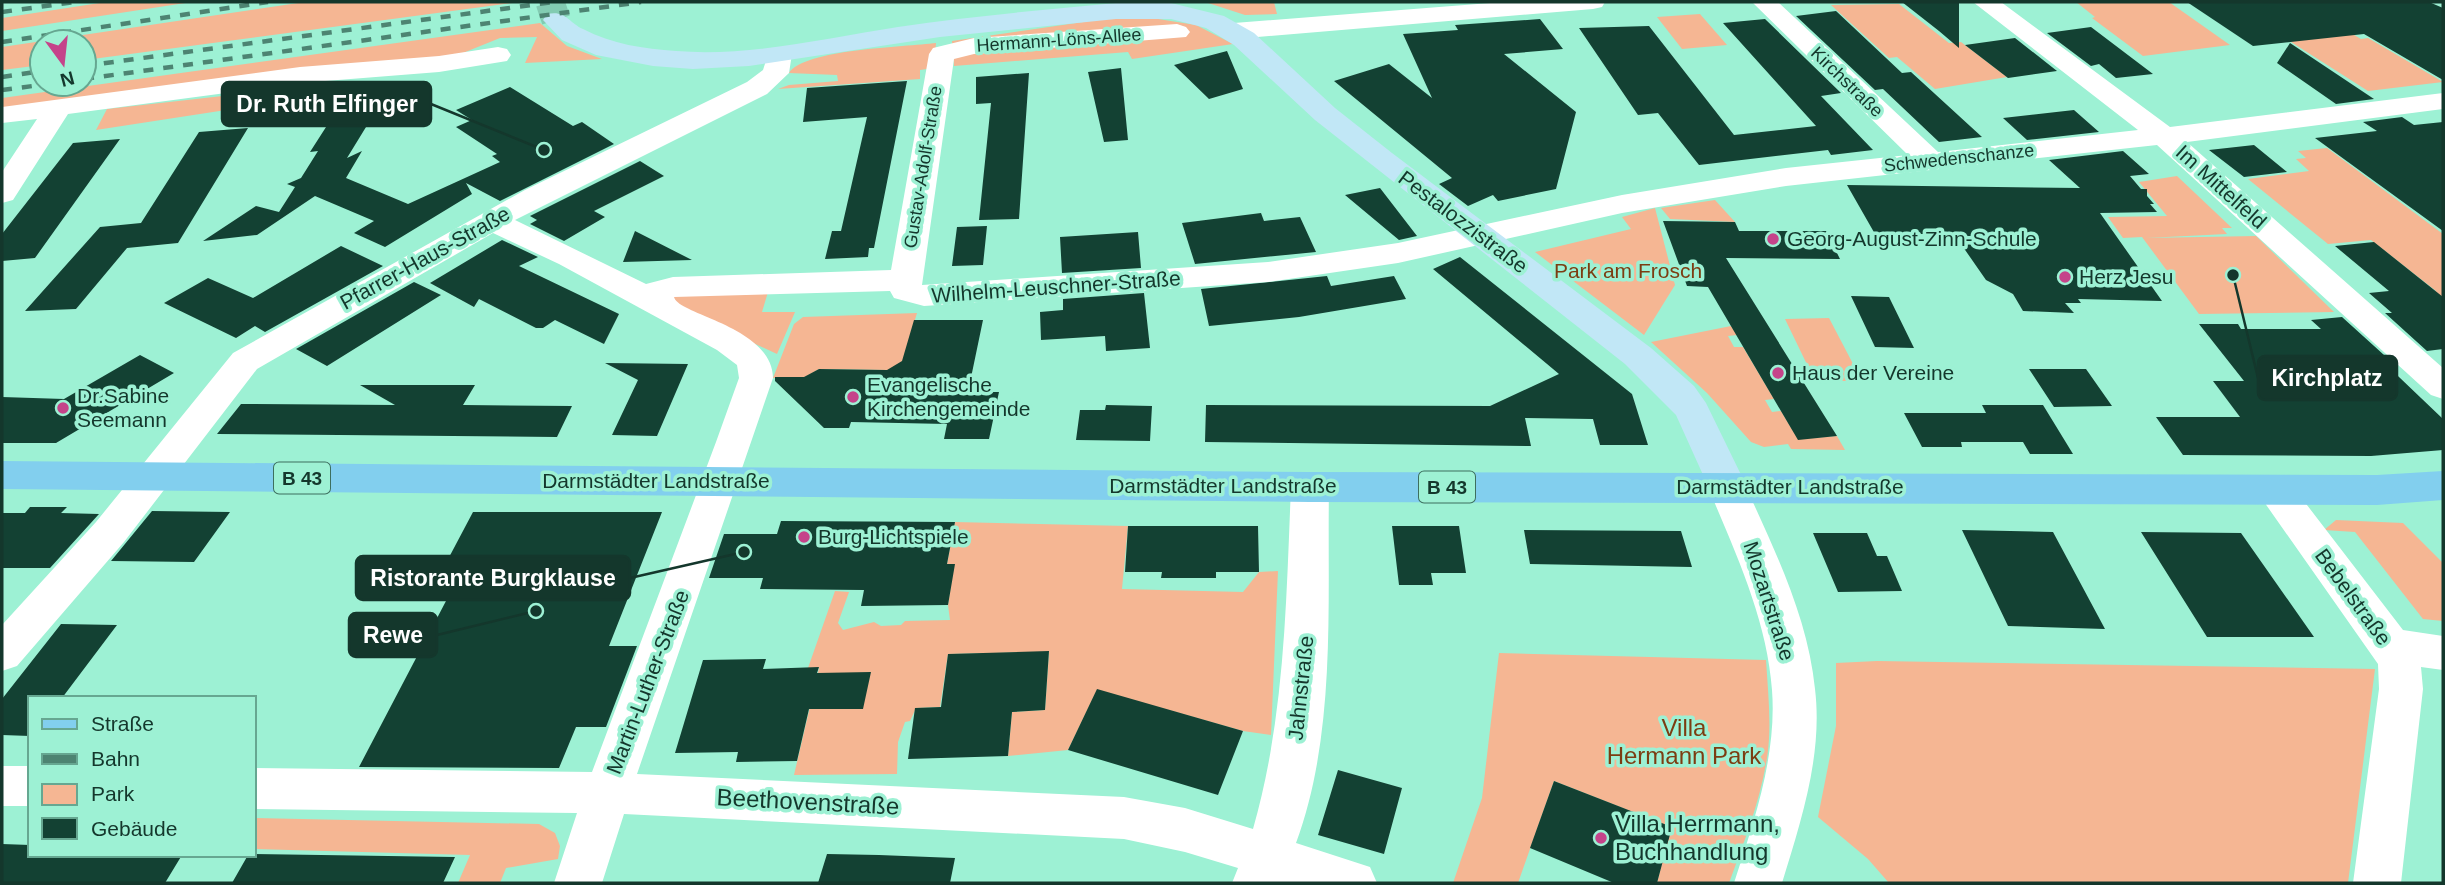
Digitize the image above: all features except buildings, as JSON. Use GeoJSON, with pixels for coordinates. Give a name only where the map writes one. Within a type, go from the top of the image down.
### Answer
{"type":"FeatureCollection","features":[{"type":"Feature","properties":{"kind":"main road","name":"Pestalozzistraße"},"geometry":{"type":"LineString","coordinates":[[556,20],[571,34],[606,49],[653,58],[694,61],[942,39],[1051,19],[1116,11],[1163,10],[1198,16],[1234,31],[1325,114],[1638,356],[1681,396],[1702,430],[1727,487]]}},
{"type":"Feature","properties":{"kind":"main road","name":"Darmstädter Landstraße"},"geometry":{"type":"LineString","coordinates":[[2,475],[1310,487],[2396,489],[2443,486]]}},
{"type":"Feature","properties":{"kind":"street"},"geometry":{"type":"LineString","coordinates":[[1234,31],[1593,2]]}},
{"type":"Feature","properties":{"kind":"street","name":"Kirchstraße"},"geometry":{"type":"LineString","coordinates":[[1764,2],[1931,161]]}},
{"type":"Feature","properties":{"kind":"street","name":"Im Mittelfeld"},"geometry":{"type":"LineString","coordinates":[[1986,2],[2164,136],[2443,387]]}},
{"type":"Feature","properties":{"kind":"street","name":"Hermann-Löns-Allee"},"geometry":{"type":"LineString","coordinates":[[943,54],[974,46],[1177,32]]}},
{"type":"Feature","properties":{"kind":"street","name":"Pfarrer-Haus-Straße"},"geometry":{"type":"LineString","coordinates":[[2,653],[110,531],[245,361],[491,221],[742,96],[772,78],[779,65],[779,54]]}},
{"type":"Feature","properties":{"kind":"street","name":"Gustav-Adolf-Straße"},"geometry":{"type":"LineString","coordinates":[[905,280],[943,54]]}},
{"type":"Feature","properties":{"kind":"street"},"geometry":{"type":"LineString","coordinates":[[2,115],[300,75],[439,64],[498,55]]}},
{"type":"Feature","properties":{"kind":"street"},"geometry":{"type":"LineString","coordinates":[[742,96],[751,79],[749,58]]}},
{"type":"Feature","properties":{"kind":"street","name":"Schwedenschanze"},"geometry":{"type":"LineString","coordinates":[[1479,234],[1675,194],[1786,177],[2164,136],[2443,100]]}},
{"type":"Feature","properties":{"kind":"street"},"geometry":{"type":"LineString","coordinates":[[2,194],[59,107]]}},
{"type":"Feature","properties":{"kind":"street"},"geometry":{"type":"LineString","coordinates":[[491,221],[641,296],[752,357],[757,365],[756,379],[722,481]]}},
{"type":"Feature","properties":{"kind":"street","name":"Wilhelm-Leuschner-Straße"},"geometry":{"type":"LineString","coordinates":[[641,296],[673,287],[905,280],[906,291],[924,296],[1170,281],[1378,256],[1479,234]]}},
{"type":"Feature","properties":{"kind":"street","name":"Martin-Luther-Straße"},"geometry":{"type":"LineString","coordinates":[[578,883],[606,793],[722,481]]}},
{"type":"Feature","properties":{"kind":"street","name":"Jahnstraße"},"geometry":{"type":"LineString","coordinates":[[1263,869],[1293,761],[1306,667],[1310,487]]}},
{"type":"Feature","properties":{"kind":"street","name":"Mozartstraße"},"geometry":{"type":"LineString","coordinates":[[1727,487],[1772,601],[1790,663],[1793,689],[1789,767],[1778,819],[1758,883]]}},
{"type":"Feature","properties":{"kind":"street","name":"Bebelstraße"},"geometry":{"type":"LineString","coordinates":[[2274,489],[2390,645],[2399,664],[2401,690],[2377,883]]}},
{"type":"Feature","properties":{"kind":"street"},"geometry":{"type":"LineString","coordinates":[[2390,645],[2443,653]]}},
{"type":"Feature","properties":{"kind":"street"},"geometry":{"type":"LineString","coordinates":[[2,786],[28,786]]}},
{"type":"Feature","properties":{"kind":"street","name":"Beethovenstraße"},"geometry":{"type":"LineString","coordinates":[[256,789],[606,793],[1124,818],[1185,830],[1263,869],[1353,883]]}},
{"type":"Feature","properties":{"kind":"green space"},"geometry":{"type":"Polygon","coordinates":[[[106,2],[192,2],[2,31],[2,18],[106,2]]]}},
{"type":"Feature","properties":{"kind":"green space"},"geometry":{"type":"Polygon","coordinates":[[[305,2],[520,2],[98,58],[98,33],[305,2]]]}},
{"type":"Feature","properties":{"kind":"green space"},"geometry":{"type":"Polygon","coordinates":[[[1205,2],[1274,2],[1277,14],[1245,15],[1205,2]]]}},
{"type":"Feature","properties":{"kind":"green space"},"geometry":{"type":"Polygon","coordinates":[[[2076,2],[2169,2],[2230,45],[2143,56],[2092,18],[2095,17],[2076,2]]]}},
{"type":"Feature","properties":{"kind":"green space"},"geometry":{"type":"Polygon","coordinates":[[[2218,2],[2299,2],[2361,39],[2368,38],[2443,82],[2368,91],[2238,8],[2228,9],[2218,2]]]}},
{"type":"Feature","properties":{"kind":"green space"},"geometry":{"type":"Polygon","coordinates":[[[1899,4],[1949,43],[1961,42],[2007,77],[1935,89],[1897,57],[1889,58],[1831,5],[1899,4]]]}},
{"type":"Feature","properties":{"kind":"green space"},"geometry":{"type":"Polygon","coordinates":[[[1700,14],[1727,45],[1682,49],[1657,17],[1700,14]]]}},
{"type":"Feature","properties":{"kind":"green space"},"geometry":{"type":"Polygon","coordinates":[[[1152,18],[1196,25],[1233,44],[1132,59],[1128,52],[954,66],[952,41],[1104,19],[1152,18]]]}},
{"type":"Feature","properties":{"kind":"green space"},"geometry":{"type":"Polygon","coordinates":[[[540,23],[567,46],[602,59],[525,63],[537,37],[500,38],[453,57],[292,69],[98,95],[98,85],[540,23]]]}},
{"type":"Feature","properties":{"kind":"green space"},"geometry":{"type":"Polygon","coordinates":[[[28,43],[28,67],[2,70],[2,47],[28,43]]]}},
{"type":"Feature","properties":{"kind":"green space"},"geometry":{"type":"Polygon","coordinates":[[[936,43],[934,68],[920,70],[920,79],[778,89],[789,85],[838,81],[837,75],[789,73],[798,65],[814,59],[856,50],[936,43]]]}},
{"type":"Feature","properties":{"kind":"green space"},"geometry":{"type":"Polygon","coordinates":[[[294,88],[263,118],[234,123],[239,108],[96,130],[107,109],[294,88]]]}},
{"type":"Feature","properties":{"kind":"green space"},"geometry":{"type":"Polygon","coordinates":[[[28,94],[28,98],[76,98],[2,108],[2,98],[28,94]]]}},
{"type":"Feature","properties":{"kind":"green space"},"geometry":{"type":"Polygon","coordinates":[[[2327,148],[2443,234],[2443,312],[2420,294],[2436,291],[2371,240],[2328,244],[2248,179],[2309,171],[2296,159],[2306,158],[2298,151],[2327,148]]]}},
{"type":"Feature","properties":{"kind":"green space"},"geometry":{"type":"Polygon","coordinates":[[[2177,176],[2232,228],[2222,228],[2227,234],[2146,238],[2256,236],[2334,312],[2199,314],[2142,237],[2123,238],[2108,217],[2167,216],[2139,182],[2177,176]]]}},
{"type":"Feature","properties":{"kind":"green space"},"geometry":{"type":"Polygon","coordinates":[[[1715,200],[1735,222],[1670,219],[1661,208],[1715,200]]]}},
{"type":"Feature","properties":{"kind":"green space","name":"Park am Frosch"},"geometry":{"type":"Polygon","coordinates":[[[1655,208],[1675,285],[1644,335],[1535,252],[1631,229],[1622,217],[1655,208]]]}},
{"type":"Feature","properties":{"kind":"green space"},"geometry":{"type":"Polygon","coordinates":[[[768,292],[762,312],[795,312],[777,354],[669,304],[669,295],[768,292]]]}},
{"type":"Feature","properties":{"kind":"green space"},"geometry":{"type":"Polygon","coordinates":[[[917,313],[902,363],[888,370],[819,369],[806,377],[773,378],[794,324],[803,317],[917,313]]]}},
{"type":"Feature","properties":{"kind":"green space"},"geometry":{"type":"Polygon","coordinates":[[[1829,318],[1862,381],[1815,381],[1785,319],[1829,318]]]}},
{"type":"Feature","properties":{"kind":"green space"},"geometry":{"type":"Polygon","coordinates":[[[1731,326],[1737,335],[1728,336],[1734,347],[1743,347],[1774,399],[1765,400],[1772,412],[1781,411],[1798,439],[1837,436],[1845,450],[1791,449],[1788,444],[1764,447],[1751,442],[1707,393],[1651,342],[1731,326]]]}},
{"type":"Feature","properties":{"kind":"green space"},"geometry":{"type":"Polygon","coordinates":[[[2336,520],[2403,523],[2443,563],[2443,621],[2423,619],[2355,532],[2324,530],[2336,520]]]}},
{"type":"Feature","properties":{"kind":"green space"},"geometry":{"type":"Polygon","coordinates":[[[955,522],[1128,526],[1122,589],[1243,592],[1259,572],[1278,571],[1271,735],[1243,731],[1097,690],[1068,750],[1008,756],[1012,712],[1045,710],[1049,652],[948,654],[940,707],[916,708],[910,721],[905,722],[898,742],[897,774],[794,775],[819,668],[808,668],[835,591],[849,592],[838,623],[843,630],[874,622],[881,626],[901,625],[905,621],[950,620],[948,605],[954,565],[947,564],[955,522]]]}},
{"type":"Feature","properties":{"kind":"green space","name":"Villa Hermann Park"},"geometry":{"type":"Polygon","coordinates":[[[1499,653],[1766,660],[1769,722],[1767,758],[1756,806],[1729,883],[1657,883],[1671,827],[1554,781],[1518,883],[1453,883],[1482,798],[1499,653]]]}},
{"type":"Feature","properties":{"kind":"green space"},"geometry":{"type":"Polygon","coordinates":[[[1877,661],[2375,669],[2348,883],[1889,883],[1868,859],[1818,817],[1836,726],[1836,663],[1877,661]]]}},
{"type":"Feature","properties":{"kind":"green space"},"geometry":{"type":"Polygon","coordinates":[[[256,818],[539,824],[555,833],[560,846],[558,859],[506,868],[500,883],[458,883],[470,855],[256,849],[256,818]]]}},
{"type":"Feature","properties":{"kind":"tunnel"},"geometry":{"type":"LineString","coordinates":[[550,2],[556,20]]}},
{"type":"Feature","properties":{"kind":"railway"},"geometry":{"type":"LineString","coordinates":[[2,12],[75,2]]}},
{"type":"Feature","properties":{"kind":"railway"},"geometry":{"type":"LineString","coordinates":[[2,42],[268,2]]}},
{"type":"Feature","properties":{"kind":"railway"},"geometry":{"type":"LineString","coordinates":[[98,64],[553,2]]}},
{"type":"Feature","properties":{"kind":"railway"},"geometry":{"type":"LineString","coordinates":[[98,77],[641,2]]}},
{"type":"Feature","properties":{"kind":"railway"},"geometry":{"type":"LineString","coordinates":[[2,77],[28,73]]}},
{"type":"Feature","properties":{"kind":"railway"},"geometry":{"type":"LineString","coordinates":[[2,90],[28,87]]}},
{"type":"Feature","properties":{"kind":"place","name":"Dr. Ruth Elfinger"},"geometry":{"type":"Point","coordinates":[544,150]}},
{"type":"Feature","properties":{"kind":"place","name":"Georg-August-Zinn-Schule"},"geometry":{"type":"Point","coordinates":[1773,239]}},
{"type":"Feature","properties":{"kind":"place","name":"Kirchplatz"},"geometry":{"type":"Point","coordinates":[2233,275]}},
{"type":"Feature","properties":{"kind":"place","name":"Herz Jesu"},"geometry":{"type":"Point","coordinates":[2065,277]}},
{"type":"Feature","properties":{"kind":"place","name":"Haus der Vereine"},"geometry":{"type":"Point","coordinates":[1778,373]}},
{"type":"Feature","properties":{"kind":"place","name":"Evangelische Kirchengemeinde"},"geometry":{"type":"Point","coordinates":[853,397]}},
{"type":"Feature","properties":{"kind":"place","name":"Dr.Sabine Seemann"},"geometry":{"type":"Point","coordinates":[63,408]}},
{"type":"Feature","properties":{"kind":"place","name":"Burg-Lichtspiele"},"geometry":{"type":"Point","coordinates":[804,537]}},
{"type":"Feature","properties":{"kind":"place","name":"Ristorante Burgklause"},"geometry":{"type":"Point","coordinates":[744,552]}},
{"type":"Feature","properties":{"kind":"place","name":"Rewe"},"geometry":{"type":"Point","coordinates":[536,611]}},
{"type":"Feature","properties":{"kind":"place","name":"Villa Herrmann, Buchhandlung"},"geometry":{"type":"Point","coordinates":[1601,838]}}]}
